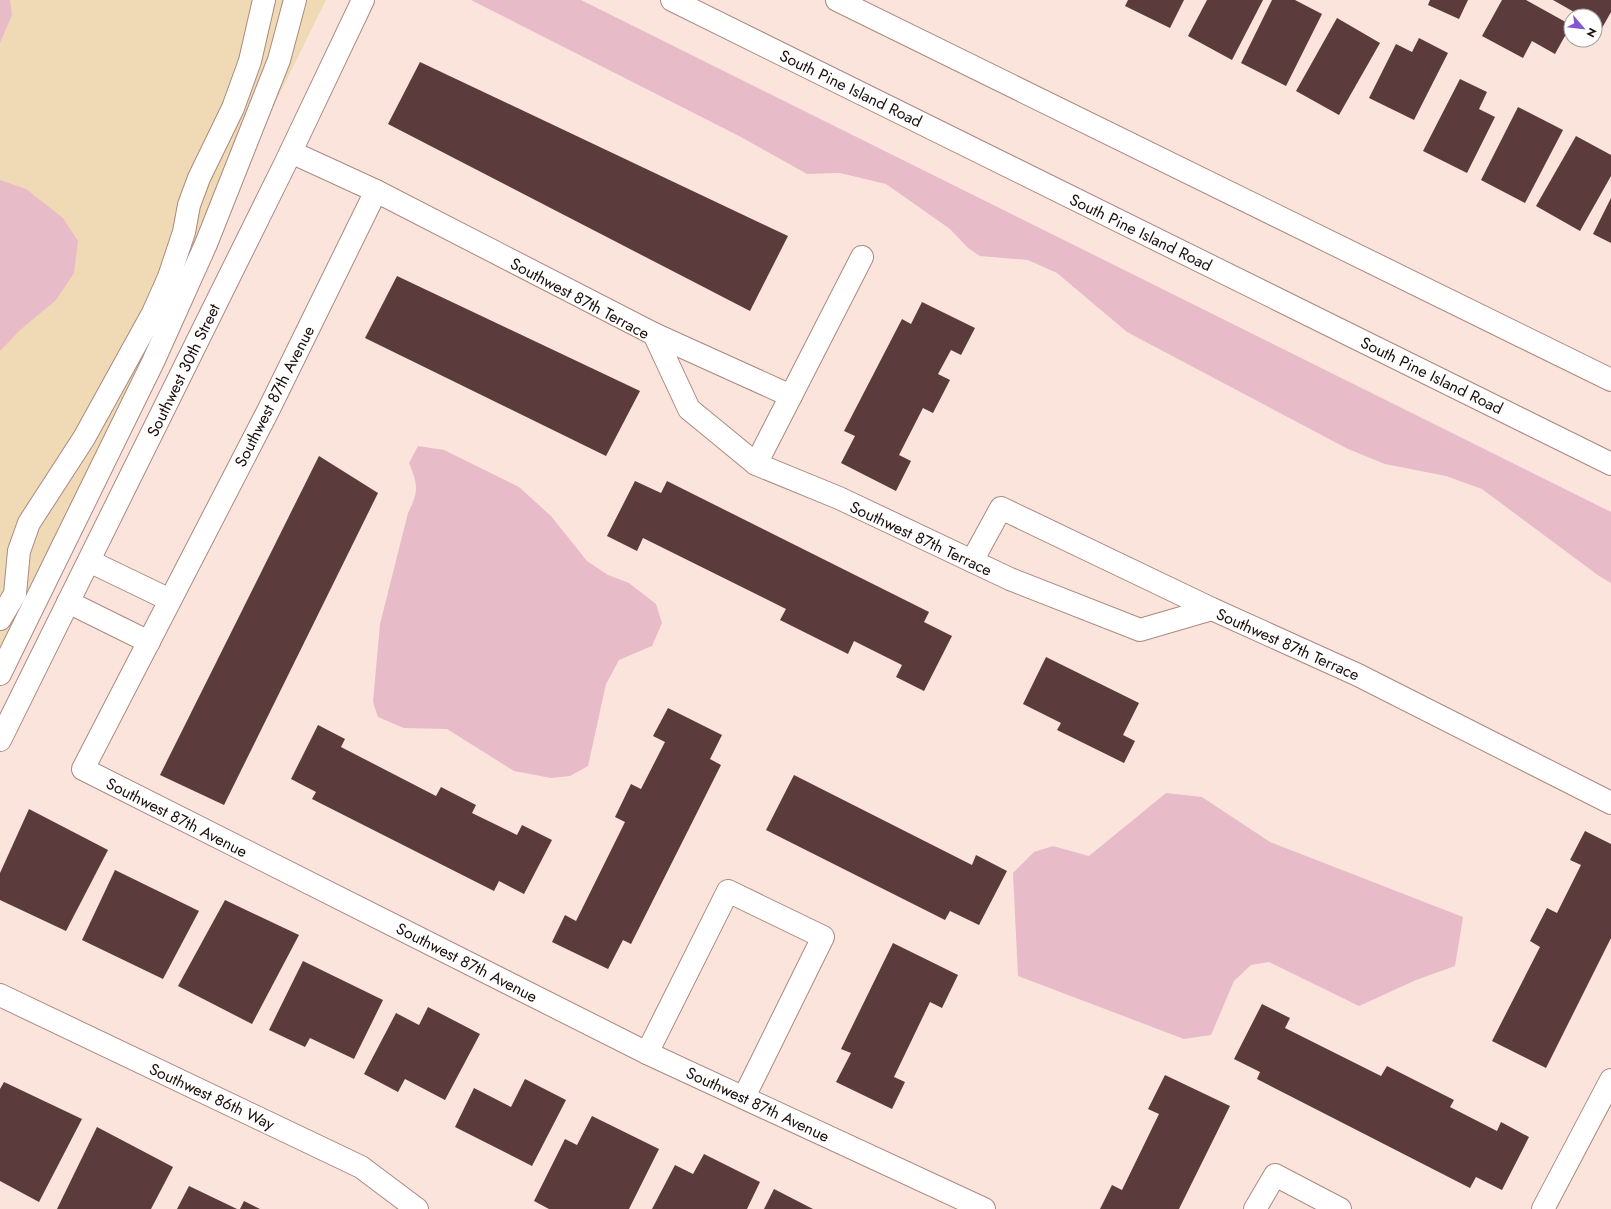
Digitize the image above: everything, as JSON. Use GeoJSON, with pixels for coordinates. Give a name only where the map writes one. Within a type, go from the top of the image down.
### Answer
{"type":"FeatureCollection","features":[{"type":"Feature","properties":{"kind":"street"},"geometry":{"type":"LineString","coordinates":[[0,619],[15,594],[19,551],[29,523],[84,438],[140,338],[169,277],[184,232],[189,205],[199,178],[233,108],[250,61],[264,0]]}},
{"type":"Feature","properties":{"kind":"street"},"geometry":{"type":"LineString","coordinates":[[0,674],[153,362],[206,244],[279,60],[295,0]]}},
{"type":"Feature","properties":{"kind":"street","name":"Southwest 30th Street"},"geometry":{"type":"LineString","coordinates":[[0,740],[291,152],[363,0]]}},
{"type":"Feature","properties":{"kind":"street","name":"South Pine Island Road"},"geometry":{"type":"LineString","coordinates":[[672,0],[1611,464]]}},
{"type":"Feature","properties":{"kind":"street"},"geometry":{"type":"LineString","coordinates":[[837,0],[1611,380]]}},
{"type":"Feature","properties":{"kind":"street","name":"Southwest 87th Terrace"},"geometry":{"type":"LineString","coordinates":[[291,152],[376,191],[654,334],[689,408],[756,464],[839,498],[1010,580],[1140,630],[1212,609],[1358,675],[1611,803]]}},
{"type":"Feature","properties":{"kind":"street","name":"Southwest 87th Avenue"},"geometry":{"type":"LineString","coordinates":[[376,191],[268,411],[83,769],[647,1053],[984,1209]]}},
{"type":"Feature","properties":{"kind":"street"},"geometry":{"type":"LineString","coordinates":[[756,464],[862,257]]}},
{"type":"Feature","properties":{"kind":"street"},"geometry":{"type":"LineString","coordinates":[[654,334],[792,396]]}},
{"type":"Feature","properties":{"kind":"street"},"geometry":{"type":"LineString","coordinates":[[972,561],[1001,508],[1212,609]]}},
{"type":"Feature","properties":{"kind":"street"},"geometry":{"type":"LineString","coordinates":[[88,561],[170,600]]}},
{"type":"Feature","properties":{"kind":"street"},"geometry":{"type":"LineString","coordinates":[[68,602],[149,642]]}},
{"type":"Feature","properties":{"kind":"street"},"geometry":{"type":"LineString","coordinates":[[647,1053],[728,891],[823,937],[744,1097]]}},
{"type":"Feature","properties":{"kind":"street","name":"Southwest 86th Way"},"geometry":{"type":"LineString","coordinates":[[0,995],[361,1167],[417,1209]]}},
{"type":"Feature","properties":{"kind":"street"},"geometry":{"type":"LineString","coordinates":[[1543,1209],[1611,1080]]}},
{"type":"Feature","properties":{"kind":"street"},"geometry":{"type":"LineString","coordinates":[[1255,1209],[1275,1175],[1340,1209]]}},
{"type":"Feature","properties":{"kind":"shaded area"},"geometry":{"type":"Polygon","coordinates":[[[0,0],[326,0],[0,660],[0,0]]]}},
{"type":"Feature","properties":{"kind":"shaded area"},"geometry":{"type":"Polygon","coordinates":[[[0,0],[10,0],[12,15],[0,43],[0,0]]]}},
{"type":"Feature","properties":{"kind":"shaded area"},"geometry":{"type":"Polygon","coordinates":[[[471,0],[581,0],[1611,512],[1611,583],[1599,576],[1482,489],[1446,476],[1385,464],[1348,449],[1127,332],[1057,273],[1028,260],[980,256],[968,248],[950,229],[886,184],[840,173],[807,174],[741,137],[471,0]]]}},
{"type":"Feature","properties":{"kind":"shaded area"},"geometry":{"type":"Polygon","coordinates":[[[0,180],[26,189],[63,218],[78,241],[74,273],[56,300],[20,330],[0,351],[0,180]]]}},
{"type":"Feature","properties":{"kind":"shaded area"},"geometry":{"type":"Polygon","coordinates":[[[418,446],[444,450],[519,487],[551,516],[587,561],[608,575],[629,583],[656,604],[662,623],[652,646],[619,660],[606,684],[588,766],[570,776],[551,778],[514,771],[447,729],[404,728],[378,717],[373,702],[380,624],[408,513],[416,493],[416,483],[409,463],[418,446]]]}},
{"type":"Feature","properties":{"kind":"shaded area"},"geometry":{"type":"Polygon","coordinates":[[[1166,793],[1202,797],[1270,842],[1463,917],[1455,966],[1416,980],[1359,1006],[1269,962],[1251,965],[1234,981],[1211,1035],[1184,1039],[1018,976],[1013,873],[1034,852],[1053,846],[1089,856],[1166,793]]]}},
{"type":"Feature","properties":{"kind":"building"},"geometry":{"type":"Polygon","coordinates":[[[1128,0],[1184,0],[1170,28],[1125,6],[1128,0]]]}},
{"type":"Feature","properties":{"kind":"building"},"geometry":{"type":"Polygon","coordinates":[[[1207,0],[1263,0],[1232,60],[1188,36],[1207,0]]]}},
{"type":"Feature","properties":{"kind":"building"},"geometry":{"type":"Polygon","coordinates":[[[1272,0],[1295,0],[1322,14],[1286,86],[1241,63],[1272,0]]]}},
{"type":"Feature","properties":{"kind":"building"},"geometry":{"type":"Polygon","coordinates":[[[1430,0],[1468,0],[1459,19],[1428,5],[1430,0]]]}},
{"type":"Feature","properties":{"kind":"building"},"geometry":{"type":"Polygon","coordinates":[[[1502,0],[1526,0],[1563,21],[1563,40],[1555,54],[1532,41],[1523,58],[1482,36],[1502,0]]]}},
{"type":"Feature","properties":{"kind":"building"},"geometry":{"type":"Polygon","coordinates":[[[1553,0],[1611,0],[1611,12],[1603,26],[1603,8],[1567,8],[1553,0]]]}},
{"type":"Feature","properties":{"kind":"building"},"geometry":{"type":"Polygon","coordinates":[[[1337,18],[1380,43],[1339,115],[1296,91],[1337,18]]]}},
{"type":"Feature","properties":{"kind":"building"},"geometry":{"type":"Polygon","coordinates":[[[1419,38],[1448,53],[1414,120],[1369,98],[1396,44],[1412,52],[1419,38]]]}},
{"type":"Feature","properties":{"kind":"building"},"geometry":{"type":"Polygon","coordinates":[[[420,62],[788,236],[750,311],[388,124],[420,62]]]}},
{"type":"Feature","properties":{"kind":"building"},"geometry":{"type":"Polygon","coordinates":[[[1460,79],[1487,92],[1479,109],[1495,117],[1467,173],[1423,151],[1460,79]]]}},
{"type":"Feature","properties":{"kind":"building"},"geometry":{"type":"Polygon","coordinates":[[[1518,107],[1563,130],[1525,203],[1481,180],[1518,107]]]}},
{"type":"Feature","properties":{"kind":"building"},"geometry":{"type":"Polygon","coordinates":[[[1576,136],[1611,155],[1611,176],[1580,231],[1536,206],[1576,136]]]}},
{"type":"Feature","properties":{"kind":"building"},"geometry":{"type":"Polygon","coordinates":[[[1611,198],[1611,243],[1593,234],[1611,198]]]}},
{"type":"Feature","properties":{"kind":"building"},"geometry":{"type":"Polygon","coordinates":[[[397,276],[640,391],[606,456],[365,338],[397,276]]]}},
{"type":"Feature","properties":{"kind":"building"},"geometry":{"type":"Polygon","coordinates":[[[922,302],[975,328],[961,355],[951,350],[938,374],[950,380],[933,413],[923,408],[899,455],[911,461],[896,491],[841,463],[855,436],[844,431],[902,319],[911,324],[922,302]]]}},
{"type":"Feature","properties":{"kind":"building"},"geometry":{"type":"Polygon","coordinates":[[[319,456],[378,493],[224,805],[160,775],[319,456]]]}},
{"type":"Feature","properties":{"kind":"building"},"geometry":{"type":"Polygon","coordinates":[[[635,481],[661,493],[667,481],[929,612],[924,622],[952,636],[924,691],[896,677],[902,665],[854,641],[848,654],[780,620],[786,609],[643,538],[637,551],[607,536],[635,481]]]}},
{"type":"Feature","properties":{"kind":"building"},"geometry":{"type":"Polygon","coordinates":[[[1046,657],[1139,703],[1123,735],[1135,741],[1124,763],[1057,730],[1061,723],[1023,704],[1046,657]]]}},
{"type":"Feature","properties":{"kind":"building"},"geometry":{"type":"Polygon","coordinates":[[[668,708],[722,735],[710,759],[721,765],[631,944],[623,940],[608,969],[552,942],[565,915],[576,921],[625,822],[615,817],[631,784],[641,789],[665,742],[653,736],[668,708]]]}},
{"type":"Feature","properties":{"kind":"building"},"geometry":{"type":"Polygon","coordinates":[[[318,725],[345,739],[341,747],[436,796],[441,787],[476,805],[472,813],[517,835],[522,825],[552,840],[524,894],[499,881],[494,891],[312,799],[316,792],[291,779],[318,725]]]}},
{"type":"Feature","properties":{"kind":"building"},"geometry":{"type":"Polygon","coordinates":[[[794,775],[972,865],[976,855],[1007,871],[979,925],[950,911],[945,920],[766,830],[794,775]]]}},
{"type":"Feature","properties":{"kind":"building"},"geometry":{"type":"Polygon","coordinates":[[[29,809],[108,850],[66,931],[0,900],[0,873],[29,809]]]}},
{"type":"Feature","properties":{"kind":"building"},"geometry":{"type":"Polygon","coordinates":[[[1585,831],[1611,844],[1611,938],[1546,1068],[1492,1041],[1540,947],[1530,941],[1547,908],[1557,913],[1581,865],[1570,860],[1585,831]]]}},
{"type":"Feature","properties":{"kind":"building"},"geometry":{"type":"Polygon","coordinates":[[[115,870],[199,911],[163,979],[82,940],[115,870]]]}},
{"type":"Feature","properties":{"kind":"building"},"geometry":{"type":"Polygon","coordinates":[[[225,900],[299,935],[252,1024],[178,986],[225,900]]]}},
{"type":"Feature","properties":{"kind":"building"},"geometry":{"type":"Polygon","coordinates":[[[893,943],[958,975],[942,1008],[930,1002],[894,1077],[905,1082],[892,1109],[836,1082],[851,1053],[841,1049],[893,943]]]}},
{"type":"Feature","properties":{"kind":"building"},"geometry":{"type":"Polygon","coordinates":[[[303,961],[383,1000],[354,1059],[310,1038],[305,1047],[269,1030],[303,961]]]}},
{"type":"Feature","properties":{"kind":"building"},"geometry":{"type":"Polygon","coordinates":[[[1262,1004],[1290,1018],[1285,1028],[1381,1076],[1387,1066],[1454,1100],[1450,1107],[1497,1131],[1501,1122],[1529,1137],[1502,1190],[1476,1177],[1470,1188],[1257,1079],[1260,1072],[1234,1059],[1262,1004]]]}},
{"type":"Feature","properties":{"kind":"building"},"geometry":{"type":"Polygon","coordinates":[[[428,1007],[480,1034],[445,1100],[405,1079],[398,1092],[364,1074],[396,1013],[419,1025],[428,1007]]]}},
{"type":"Feature","properties":{"kind":"building"},"geometry":{"type":"Polygon","coordinates":[[[1165,1075],[1230,1106],[1179,1209],[1100,1209],[1112,1185],[1122,1190],[1159,1114],[1148,1109],[1165,1075]]]}},
{"type":"Feature","properties":{"kind":"building"},"geometry":{"type":"Polygon","coordinates":[[[525,1079],[566,1100],[532,1166],[455,1127],[474,1088],[511,1107],[525,1079]]]}},
{"type":"Feature","properties":{"kind":"building"},"geometry":{"type":"Polygon","coordinates":[[[4,1082],[82,1119],[39,1202],[0,1181],[0,1089],[4,1082]]]}},
{"type":"Feature","properties":{"kind":"building"},"geometry":{"type":"Polygon","coordinates":[[[592,1116],[659,1149],[629,1209],[549,1209],[534,1201],[565,1139],[577,1145],[592,1116]]]}},
{"type":"Feature","properties":{"kind":"building"},"geometry":{"type":"Polygon","coordinates":[[[97,1127],[173,1167],[151,1209],[57,1209],[97,1127]]]}},
{"type":"Feature","properties":{"kind":"building"},"geometry":{"type":"Polygon","coordinates":[[[704,1154],[760,1182],[747,1209],[652,1209],[675,1165],[693,1174],[704,1154]]]}},
{"type":"Feature","properties":{"kind":"building"},"geometry":{"type":"Polygon","coordinates":[[[189,1186],[237,1209],[177,1209],[189,1186]]]}},
{"type":"Feature","properties":{"kind":"building"},"geometry":{"type":"Polygon","coordinates":[[[774,1189],[813,1209],[764,1209],[774,1189]]]}},
{"type":"Feature","properties":{"kind":"building"},"geometry":{"type":"Polygon","coordinates":[[[244,1201],[260,1209],[240,1209],[244,1201]]]}}]}
